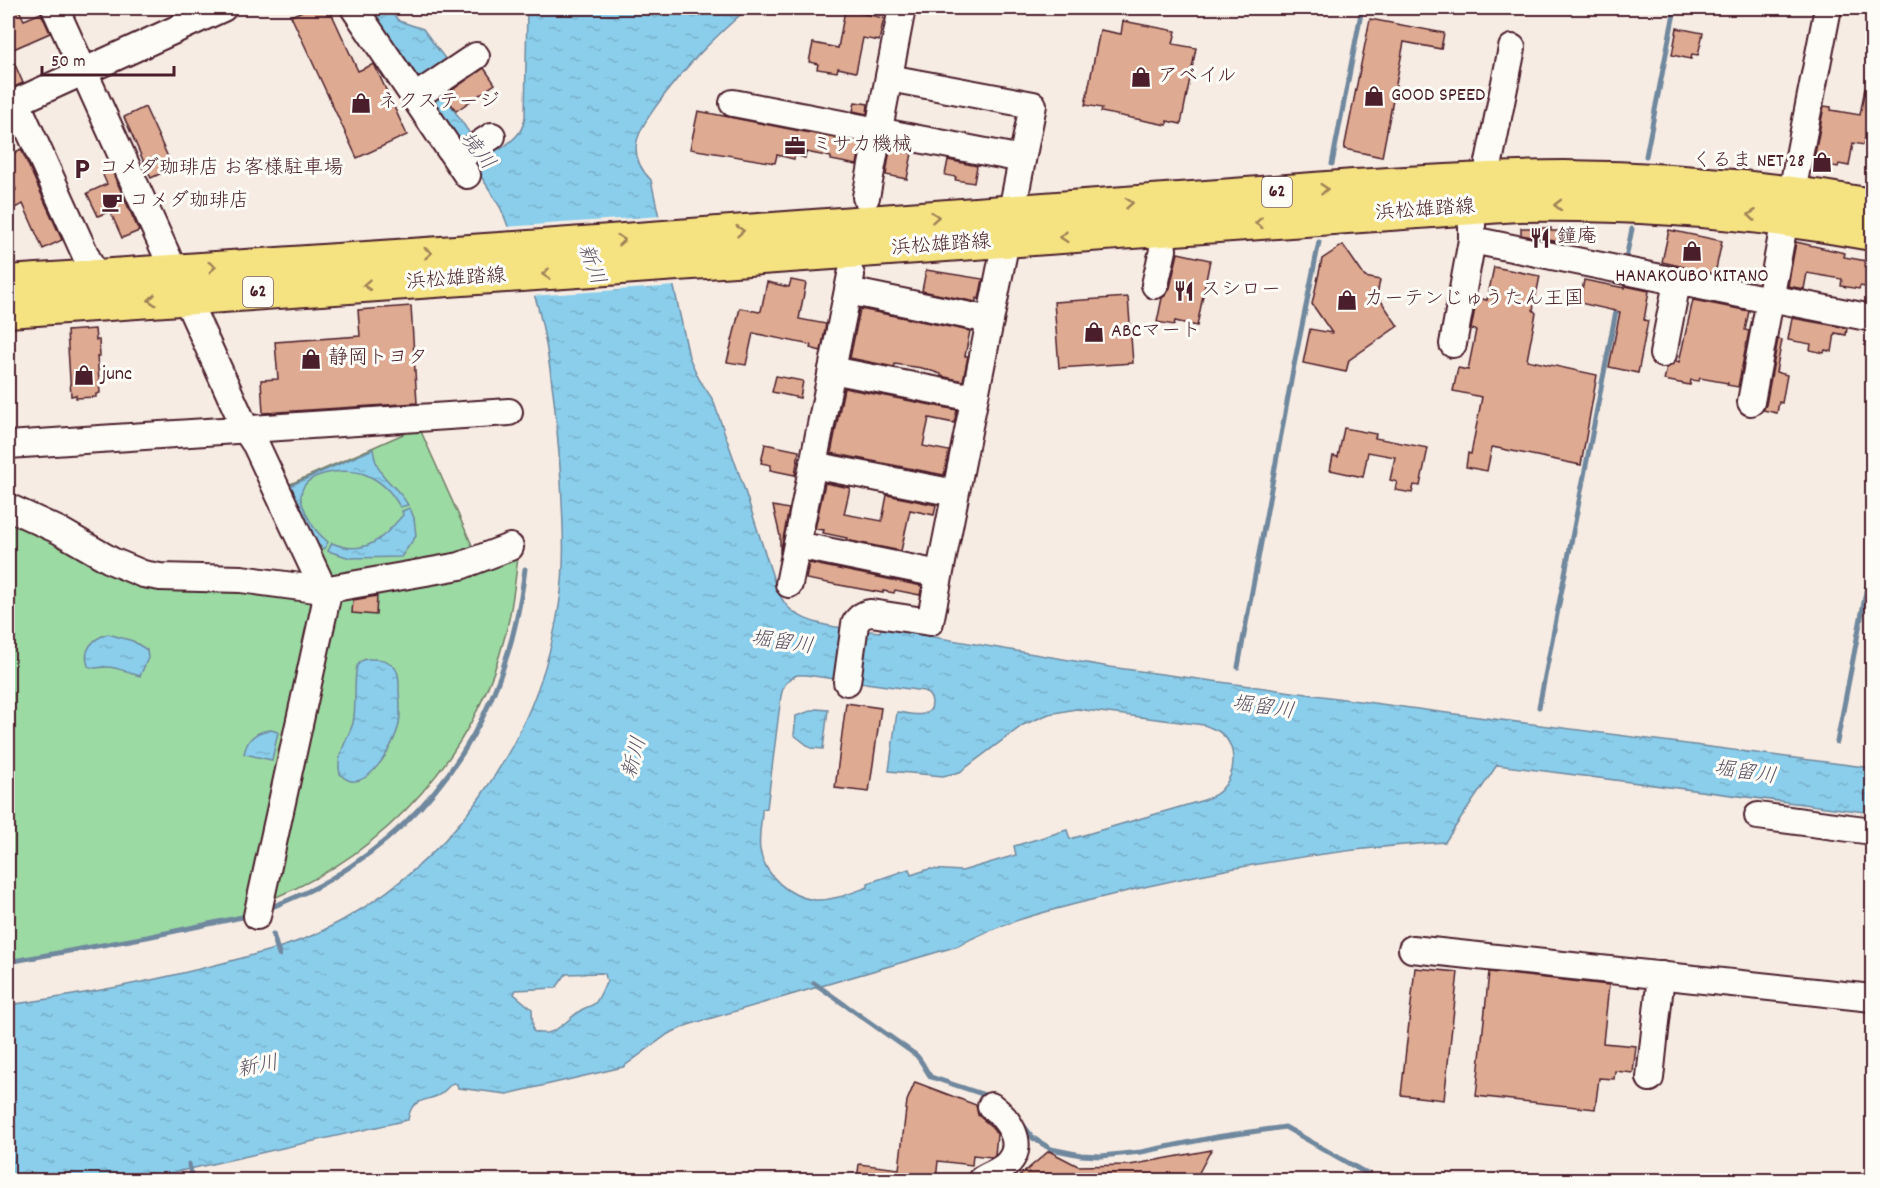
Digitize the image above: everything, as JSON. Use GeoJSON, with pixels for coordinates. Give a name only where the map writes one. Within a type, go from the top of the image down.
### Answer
{"type":"FeatureCollection","features":[{"type":"Feature","properties":{"kind":"main road","name":"浜松雄踏線"},"geometry":{"type":"LineString","coordinates":[[8,311],[180,283],[505,263],[1009,226],[1354,186],[1490,179],[1562,177],[1716,184],[1872,234]]}},
{"type":"Feature","properties":{"kind":"main road","name":"浜松雄踏線"},"geometry":{"type":"LineString","coordinates":[[1009,226],[1161,230],[1471,208],[1546,205],[1632,206],[1708,211],[1789,206],[1872,205]]}},
{"type":"Feature","properties":{"kind":"main road","name":"浜松雄踏線"},"geometry":{"type":"LineString","coordinates":[[8,282],[94,276],[180,283]]}},
{"type":"Feature","properties":{"kind":"street"},"geometry":{"type":"LineString","coordinates":[[55,8],[246,430],[256,445],[327,597],[256,916]]}},
{"type":"Feature","properties":{"kind":"street"},"geometry":{"type":"LineString","coordinates":[[94,276],[14,109],[84,71],[223,8]]}},
{"type":"Feature","properties":{"kind":"street"},"geometry":{"type":"LineString","coordinates":[[354,8],[423,92],[463,163],[492,136]]}},
{"type":"Feature","properties":{"kind":"street"},"geometry":{"type":"LineString","coordinates":[[866,197],[903,8]]}},
{"type":"Feature","properties":{"kind":"street"},"geometry":{"type":"LineString","coordinates":[[1751,402],[1828,8]]}},
{"type":"Feature","properties":{"kind":"street"},"geometry":{"type":"LineString","coordinates":[[1490,179],[1489,162],[1512,48]]}},
{"type":"Feature","properties":{"kind":"street"},"geometry":{"type":"LineString","coordinates":[[423,92],[476,56]]}},
{"type":"Feature","properties":{"kind":"street"},"geometry":{"type":"LineString","coordinates":[[847,682],[855,624],[864,614],[871,613],[930,622],[1033,105],[889,78]]}},
{"type":"Feature","properties":{"kind":"street"},"geometry":{"type":"LineString","coordinates":[[733,103],[1022,159]]}},
{"type":"Feature","properties":{"kind":"street"},"geometry":{"type":"LineString","coordinates":[[1453,344],[1472,240],[1471,208]]}},
{"type":"Feature","properties":{"kind":"street"},"geometry":{"type":"LineString","coordinates":[[1155,285],[1162,250],[1161,230]]}},
{"type":"Feature","properties":{"kind":"street"},"geometry":{"type":"LineString","coordinates":[[1472,240],[1677,282],[1872,318]]}},
{"type":"Feature","properties":{"kind":"street"},"geometry":{"type":"LineString","coordinates":[[1663,354],[1677,282]]}},
{"type":"Feature","properties":{"kind":"street"},"geometry":{"type":"LineString","coordinates":[[789,584],[849,283],[990,320]]}},
{"type":"Feature","properties":{"kind":"street"},"geometry":{"type":"LineString","coordinates":[[832,370],[974,398]]}},
{"type":"Feature","properties":{"kind":"street"},"geometry":{"type":"LineString","coordinates":[[8,445],[509,412]]}},
{"type":"Feature","properties":{"kind":"street"},"geometry":{"type":"LineString","coordinates":[[813,465],[955,493]]}},
{"type":"Feature","properties":{"kind":"street"},"geometry":{"type":"LineString","coordinates":[[8,507],[60,531],[112,561],[143,574],[160,577],[241,579],[323,590],[442,570],[510,547]]}},
{"type":"Feature","properties":{"kind":"street"},"geometry":{"type":"LineString","coordinates":[[797,545],[939,574]]}},
{"type":"Feature","properties":{"kind":"street"},"geometry":{"type":"LineString","coordinates":[[1758,816],[1872,831]]}},
{"type":"Feature","properties":{"kind":"street"},"geometry":{"type":"LineString","coordinates":[[1412,949],[1872,998]]}},
{"type":"Feature","properties":{"kind":"street"},"geometry":{"type":"LineString","coordinates":[[1650,1078],[1661,975]]}},
{"type":"Feature","properties":{"kind":"street"},"geometry":{"type":"LineString","coordinates":[[981,1180],[1009,1162],[1016,1144],[1005,1118],[991,1106]]}},
{"type":"Feature","properties":{"kind":"green space"},"geometry":{"type":"Polygon","coordinates":[[[419,427],[476,554],[330,582],[286,486],[419,427]]]}},
{"type":"Feature","properties":{"kind":"green space"},"geometry":{"type":"Polygon","coordinates":[[[8,515],[79,552],[320,597],[250,914],[147,936],[8,961],[8,515]]]}},
{"type":"Feature","properties":{"kind":"green space"},"geometry":{"type":"Polygon","coordinates":[[[519,550],[508,625],[491,679],[472,721],[448,759],[421,794],[389,826],[354,854],[315,878],[274,898],[341,594],[519,550]]]}},
{"type":"Feature","properties":{"kind":"water"},"geometry":{"type":"Polygon","coordinates":[[[362,8],[388,8],[399,21],[423,29],[452,68],[434,80],[474,140],[498,145],[501,149],[517,135],[525,117],[527,8],[748,8],[701,52],[669,89],[641,129],[636,153],[640,166],[651,180],[689,357],[699,379],[713,400],[777,590],[786,605],[799,615],[820,624],[880,632],[881,628],[1110,667],[1872,768],[1872,813],[1497,765],[1445,842],[1312,855],[1268,862],[1181,879],[1060,908],[991,930],[958,946],[688,1025],[668,1034],[623,1067],[507,1094],[458,1088],[457,1084],[453,1083],[439,1095],[415,1105],[409,1113],[408,1120],[131,1180],[8,1180],[8,1005],[145,981],[263,952],[309,937],[366,906],[408,875],[446,839],[479,798],[507,754],[530,707],[548,658],[561,591],[563,528],[558,438],[547,350],[538,307],[501,209],[466,154],[362,8]],[[797,675],[786,683],[781,696],[767,808],[762,809],[760,850],[767,868],[780,884],[787,890],[805,898],[822,900],[842,896],[868,887],[868,883],[909,869],[911,875],[929,869],[962,871],[1016,855],[1014,846],[1067,830],[1070,839],[1204,800],[1221,790],[1232,768],[1233,759],[1229,743],[1218,731],[1204,725],[1076,709],[1049,714],[1023,725],[960,772],[943,776],[889,771],[897,712],[919,715],[928,712],[932,703],[929,695],[924,691],[797,675]],[[566,974],[556,988],[516,990],[514,994],[532,1009],[533,1031],[548,1033],[596,1002],[607,981],[605,974],[566,974]]]}},
{"type":"Feature","properties":{"kind":"water"},"geometry":{"type":"Polygon","coordinates":[[[373,449],[378,468],[408,505],[400,507],[385,487],[364,474],[347,471],[317,476],[304,487],[301,498],[313,526],[328,542],[324,549],[311,539],[287,487],[373,449]]]}},
{"type":"Feature","properties":{"kind":"water"},"geometry":{"type":"Polygon","coordinates":[[[410,508],[414,518],[416,536],[401,557],[350,558],[328,551],[332,543],[354,548],[372,543],[395,524],[403,515],[402,511],[410,508]]]}},
{"type":"Feature","properties":{"kind":"water"},"geometry":{"type":"Polygon","coordinates":[[[108,634],[133,641],[147,650],[148,658],[140,676],[115,668],[88,666],[86,655],[90,646],[98,638],[108,634]]]}},
{"type":"Feature","properties":{"kind":"water"},"geometry":{"type":"Polygon","coordinates":[[[366,659],[386,661],[398,673],[400,720],[391,744],[377,767],[359,780],[349,780],[340,774],[339,761],[353,723],[357,666],[366,659]]]}},
{"type":"Feature","properties":{"kind":"water"},"geometry":{"type":"Polygon","coordinates":[[[816,709],[828,710],[823,749],[811,748],[794,735],[796,716],[816,709]]]}},
{"type":"Feature","properties":{"kind":"water"},"geometry":{"type":"Polygon","coordinates":[[[271,730],[278,732],[272,760],[244,754],[247,744],[253,737],[260,732],[271,730]]]}},
{"type":"Feature","properties":{"kind":"pier"},"geometry":{"type":"Polygon","coordinates":[[[662,216],[676,286],[531,296],[505,227],[662,216]]]}},
{"type":"Feature","properties":{"kind":"building"},"geometry":{"type":"Polygon","coordinates":[[[16,8],[24,20],[41,13],[50,33],[9,51],[23,83],[8,90],[8,11],[16,8]]]}},
{"type":"Feature","properties":{"kind":"building","name":"ネクステージ"},"geometry":{"type":"Polygon","coordinates":[[[309,8],[329,8],[358,71],[374,64],[407,135],[357,158],[291,16],[309,8]]]}},
{"type":"Feature","properties":{"kind":"building"},"geometry":{"type":"Polygon","coordinates":[[[845,10],[884,18],[879,41],[863,38],[856,72],[838,68],[837,72],[817,69],[818,64],[809,62],[813,43],[838,48],[845,10]]]}},
{"type":"Feature","properties":{"kind":"building","name":"GOOD SPEED"},"geometry":{"type":"Polygon","coordinates":[[[1370,19],[1444,33],[1441,49],[1404,42],[1382,157],[1344,149],[1370,19]]]}},
{"type":"Feature","properties":{"kind":"building","name":"アベイル"},"geometry":{"type":"Polygon","coordinates":[[[1123,21],[1176,31],[1173,44],[1196,48],[1181,124],[1167,121],[1167,125],[1101,112],[1102,108],[1085,105],[1100,30],[1121,34],[1123,21]]]}},
{"type":"Feature","properties":{"kind":"building"},"geometry":{"type":"Polygon","coordinates":[[[1677,28],[1703,33],[1698,55],[1692,54],[1691,59],[1672,55],[1677,28]]]}},
{"type":"Feature","properties":{"kind":"building"},"geometry":{"type":"Polygon","coordinates":[[[484,68],[495,84],[456,111],[445,95],[484,68]]]}},
{"type":"Feature","properties":{"kind":"building"},"geometry":{"type":"Polygon","coordinates":[[[1865,88],[1872,88],[1872,132],[1867,131],[1864,145],[1853,143],[1849,166],[1828,165],[1827,168],[1813,165],[1824,106],[1831,107],[1831,110],[1860,115],[1865,88]]]}},
{"type":"Feature","properties":{"kind":"building"},"geometry":{"type":"Polygon","coordinates":[[[855,102],[868,104],[867,114],[853,111],[855,102]]]}},
{"type":"Feature","properties":{"kind":"building"},"geometry":{"type":"Polygon","coordinates":[[[145,107],[173,168],[151,178],[124,117],[145,107]]]}},
{"type":"Feature","properties":{"kind":"building"},"geometry":{"type":"Polygon","coordinates":[[[698,111],[861,143],[857,165],[806,152],[805,158],[795,155],[794,159],[777,155],[775,163],[690,149],[698,111]]]}},
{"type":"Feature","properties":{"kind":"building"},"geometry":{"type":"Polygon","coordinates":[[[21,149],[62,240],[43,249],[23,204],[8,211],[8,194],[16,190],[8,170],[8,156],[21,149]]]}},
{"type":"Feature","properties":{"kind":"building"},"geometry":{"type":"Polygon","coordinates":[[[890,149],[912,153],[907,179],[886,175],[890,149]]]}},
{"type":"Feature","properties":{"kind":"building"},"geometry":{"type":"Polygon","coordinates":[[[948,160],[977,166],[974,183],[955,180],[956,177],[945,175],[948,160]]]}},
{"type":"Feature","properties":{"kind":"building","name":"コメダ珈琲店"},"geometry":{"type":"Polygon","coordinates":[[[111,169],[139,231],[122,238],[110,211],[98,216],[87,193],[107,184],[102,173],[111,169]]]}},
{"type":"Feature","properties":{"kind":"building"},"geometry":{"type":"Polygon","coordinates":[[[1521,228],[1551,228],[1551,231],[1559,231],[1560,242],[1521,235],[1521,228]]]}},
{"type":"Feature","properties":{"kind":"building","name":"HANAKOUBO KITANO"},"geometry":{"type":"Polygon","coordinates":[[[1669,230],[1722,241],[1715,274],[1662,262],[1669,230]]]}},
{"type":"Feature","properties":{"kind":"building"},"geometry":{"type":"Polygon","coordinates":[[[1796,242],[1845,253],[1844,257],[1872,262],[1872,288],[1860,286],[1859,289],[1841,286],[1842,279],[1807,273],[1804,289],[1788,286],[1796,242]]]}},
{"type":"Feature","properties":{"kind":"building","name":"カーテンじゅうたん王国"},"geometry":{"type":"Polygon","coordinates":[[[1343,245],[1365,277],[1380,280],[1377,295],[1398,326],[1349,360],[1346,372],[1303,363],[1310,329],[1332,333],[1312,304],[1322,259],[1343,245]]]}},
{"type":"Feature","properties":{"kind":"building","name":"スシロー"},"geometry":{"type":"Polygon","coordinates":[[[1178,253],[1210,260],[1197,326],[1175,321],[1174,325],[1157,322],[1162,298],[1170,288],[1178,253]]]}},
{"type":"Feature","properties":{"kind":"building"},"geometry":{"type":"Polygon","coordinates":[[[1494,267],[1540,276],[1527,360],[1597,375],[1581,465],[1492,447],[1487,471],[1466,467],[1468,453],[1471,454],[1482,397],[1453,391],[1458,368],[1468,370],[1476,330],[1471,329],[1477,298],[1487,300],[1494,267]]]}},
{"type":"Feature","properties":{"kind":"building"},"geometry":{"type":"Polygon","coordinates":[[[926,270],[983,279],[979,299],[976,298],[976,302],[922,291],[926,270]]]}},
{"type":"Feature","properties":{"kind":"building"},"geometry":{"type":"Polygon","coordinates":[[[791,280],[806,283],[799,319],[826,324],[821,351],[810,348],[811,345],[753,333],[746,365],[727,362],[740,308],[761,311],[767,282],[789,287],[791,280]]]}},
{"type":"Feature","properties":{"kind":"building"},"geometry":{"type":"Polygon","coordinates":[[[1584,280],[1649,291],[1644,320],[1648,321],[1638,373],[1609,367],[1620,312],[1580,303],[1584,280]]]}},
{"type":"Feature","properties":{"kind":"building","name":"ABCマート"},"geometry":{"type":"Polygon","coordinates":[[[1128,297],[1133,363],[1059,368],[1054,302],[1128,297]]]}},
{"type":"Feature","properties":{"kind":"building"},"geometry":{"type":"Polygon","coordinates":[[[1693,300],[1749,311],[1745,330],[1749,331],[1738,387],[1700,378],[1699,381],[1691,380],[1690,385],[1664,380],[1667,368],[1676,361],[1679,362],[1693,300]]]}},
{"type":"Feature","properties":{"kind":"building","name":"静岡トヨタ"},"geometry":{"type":"Polygon","coordinates":[[[411,306],[417,403],[263,413],[261,380],[278,379],[275,342],[360,336],[358,310],[411,306]]]}},
{"type":"Feature","properties":{"kind":"building"},"geometry":{"type":"Polygon","coordinates":[[[860,309],[970,331],[963,381],[941,376],[941,374],[922,368],[895,364],[894,367],[850,358],[860,309]]]}},
{"type":"Feature","properties":{"kind":"building"},"geometry":{"type":"Polygon","coordinates":[[[1792,318],[1847,328],[1846,335],[1835,333],[1832,352],[1810,350],[1811,344],[1788,340],[1792,318]]]}},
{"type":"Feature","properties":{"kind":"building","name":"junc"},"geometry":{"type":"Polygon","coordinates":[[[95,329],[96,340],[99,340],[100,356],[97,356],[100,393],[96,394],[96,397],[76,398],[76,395],[71,396],[67,331],[95,329]]]}},
{"type":"Feature","properties":{"kind":"building"},"geometry":{"type":"Polygon","coordinates":[[[1778,339],[1782,340],[1776,372],[1787,375],[1782,403],[1779,402],[1777,413],[1763,410],[1766,405],[1778,339]]]}},
{"type":"Feature","properties":{"kind":"building"},"geometry":{"type":"Polygon","coordinates":[[[776,376],[803,381],[800,398],[772,392],[776,376]]]}},
{"type":"Feature","properties":{"kind":"building"},"geometry":{"type":"Polygon","coordinates":[[[844,388],[957,410],[954,423],[929,418],[923,446],[949,451],[944,475],[831,453],[844,388]]]}},
{"type":"Feature","properties":{"kind":"building"},"geometry":{"type":"Polygon","coordinates":[[[1344,428],[1376,434],[1375,438],[1428,448],[1420,486],[1414,485],[1412,493],[1395,490],[1397,482],[1390,480],[1395,457],[1368,452],[1363,477],[1330,470],[1333,456],[1338,457],[1344,428]]]}},
{"type":"Feature","properties":{"kind":"building"},"geometry":{"type":"Polygon","coordinates":[[[765,444],[799,451],[795,475],[770,470],[771,465],[761,463],[765,444]]]}},
{"type":"Feature","properties":{"kind":"building"},"geometry":{"type":"Polygon","coordinates":[[[825,483],[850,488],[844,514],[882,521],[887,495],[936,505],[934,515],[910,510],[901,551],[846,540],[847,538],[815,529],[825,483]]]}},
{"type":"Feature","properties":{"kind":"building"},"geometry":{"type":"Polygon","coordinates":[[[773,506],[789,509],[780,554],[780,536],[773,506]]]}},
{"type":"Feature","properties":{"kind":"building"},"geometry":{"type":"Polygon","coordinates":[[[809,563],[922,586],[920,595],[895,590],[894,593],[883,591],[883,593],[806,579],[809,563]]]}},
{"type":"Feature","properties":{"kind":"building"},"geometry":{"type":"Polygon","coordinates":[[[377,596],[376,615],[352,613],[353,600],[377,596]]]}},
{"type":"Feature","properties":{"kind":"building"},"geometry":{"type":"Polygon","coordinates":[[[846,703],[881,708],[869,792],[835,788],[846,703]]]}},
{"type":"Feature","properties":{"kind":"building"},"geometry":{"type":"Polygon","coordinates":[[[1415,968],[1458,972],[1444,1100],[1401,1095],[1415,968]]]}},
{"type":"Feature","properties":{"kind":"building"},"geometry":{"type":"Polygon","coordinates":[[[1489,972],[1609,985],[1603,1043],[1636,1046],[1633,1073],[1615,1071],[1614,1079],[1599,1078],[1595,1109],[1476,1096],[1489,972]]]}},
{"type":"Feature","properties":{"kind":"building"},"geometry":{"type":"Polygon","coordinates":[[[915,1082],[976,1105],[978,1115],[997,1134],[995,1155],[992,1157],[973,1155],[972,1165],[938,1161],[936,1180],[857,1180],[859,1164],[899,1169],[907,1101],[915,1082]]]}},
{"type":"Feature","properties":{"kind":"building"},"geometry":{"type":"Polygon","coordinates":[[[1211,1150],[1195,1180],[1015,1180],[1049,1151],[1078,1166],[1130,1165],[1211,1150]]]}},
{"type":"Feature","properties":{"kind":"waterway"},"geometry":{"type":"LineString","coordinates":[[1332,164],[1362,8]]}},
{"type":"Feature","properties":{"kind":"waterway"},"geometry":{"type":"LineString","coordinates":[[1646,156],[1675,8]]}},
{"type":"Feature","properties":{"kind":"waterway"},"geometry":{"type":"LineString","coordinates":[[1625,263],[1632,229]]}},
{"type":"Feature","properties":{"kind":"waterway"},"geometry":{"type":"LineString","coordinates":[[1238,667],[1319,242]]}},
{"type":"Feature","properties":{"kind":"waterway"},"geometry":{"type":"LineString","coordinates":[[1539,707],[1617,306]]}},
{"type":"Feature","properties":{"kind":"waterway"},"geometry":{"type":"LineString","coordinates":[[1837,742],[1872,561]]}},
{"type":"Feature","properties":{"kind":"waterway"},"geometry":{"type":"LineString","coordinates":[[267,909],[322,884],[371,852],[407,821],[439,786],[465,748],[487,708],[504,664],[517,618],[525,569]]}},
{"type":"Feature","properties":{"kind":"waterway"},"geometry":{"type":"LineString","coordinates":[[8,962],[247,916]]}},
{"type":"Feature","properties":{"kind":"waterway"},"geometry":{"type":"LineString","coordinates":[[273,934],[279,955]]}},
{"type":"Feature","properties":{"kind":"waterway"},"geometry":{"type":"LineString","coordinates":[[814,983],[916,1055],[931,1077],[991,1097]]}},
{"type":"Feature","properties":{"kind":"waterway"},"geometry":{"type":"LineString","coordinates":[[1021,1122],[1033,1138],[1051,1149],[1101,1156],[1141,1152],[1216,1137],[1285,1127],[1378,1180]]}},
{"type":"Feature","properties":{"kind":"waterway"},"geometry":{"type":"LineString","coordinates":[[189,1164],[192,1180]]}},
{"type":"Feature","properties":{"kind":"place","name":"アベイル"},"geometry":{"type":"Point","coordinates":[1141,77]}},
{"type":"Feature","properties":{"kind":"place","name":"GOOD SPEED"},"geometry":{"type":"Point","coordinates":[1374,96]}},
{"type":"Feature","properties":{"kind":"place","name":"ネクステージ"},"geometry":{"type":"Point","coordinates":[361,103]}},
{"type":"Feature","properties":{"kind":"place","name":"ミサカ機械"},"geometry":{"type":"Point","coordinates":[795,146]}},
{"type":"Feature","properties":{"kind":"place","name":"くるま NET 28"},"geometry":{"type":"Point","coordinates":[1822,162]}},
{"type":"Feature","properties":{"kind":"place","name":"コメダ珈琲店 お客様駐車場"},"geometry":{"type":"Point","coordinates":[82,169]}},
{"type":"Feature","properties":{"kind":"place","name":"コメダ珈琲店"},"geometry":{"type":"Point","coordinates":[112,202]}},
{"type":"Feature","properties":{"kind":"place","name":"鐘庵"},"geometry":{"type":"Point","coordinates":[1540,238]}},
{"type":"Feature","properties":{"kind":"place","name":"HANAKOUBO KITANO"},"geometry":{"type":"Point","coordinates":[1692,251]}},
{"type":"Feature","properties":{"kind":"place","name":"スシロー"},"geometry":{"type":"Point","coordinates":[1184,291]}},
{"type":"Feature","properties":{"kind":"place","name":"カーテンじゅうたん王国"},"geometry":{"type":"Point","coordinates":[1347,300]}},
{"type":"Feature","properties":{"kind":"place","name":"ABCマート"},"geometry":{"type":"Point","coordinates":[1094,332]}},
{"type":"Feature","properties":{"kind":"place","name":"静岡トヨタ"},"geometry":{"type":"Point","coordinates":[311,359]}},
{"type":"Feature","properties":{"kind":"place","name":"junc"},"geometry":{"type":"Point","coordinates":[84,375]}},
{"type":"Feature","properties":{"kind":"water label","name":"境川"},"geometry":{"type":"Point","coordinates":[476,152]}},
{"type":"Feature","properties":{"kind":"water label","name":"新川"},"geometry":{"type":"Point","coordinates":[590,265]}},
{"type":"Feature","properties":{"kind":"water label","name":"堀留川"},"geometry":{"type":"Point","coordinates":[782,644]}},
{"type":"Feature","properties":{"kind":"water label","name":"堀留川"},"geometry":{"type":"Point","coordinates":[1263,709]}},
{"type":"Feature","properties":{"kind":"water label","name":"新川"},"geometry":{"type":"Point","coordinates":[636,758]}},
{"type":"Feature","properties":{"kind":"water label","name":"堀留川"},"geometry":{"type":"Point","coordinates":[1745,774]}},
{"type":"Feature","properties":{"kind":"water label","name":"新川"},"geometry":{"type":"Point","coordinates":[258,1068]}}]}
